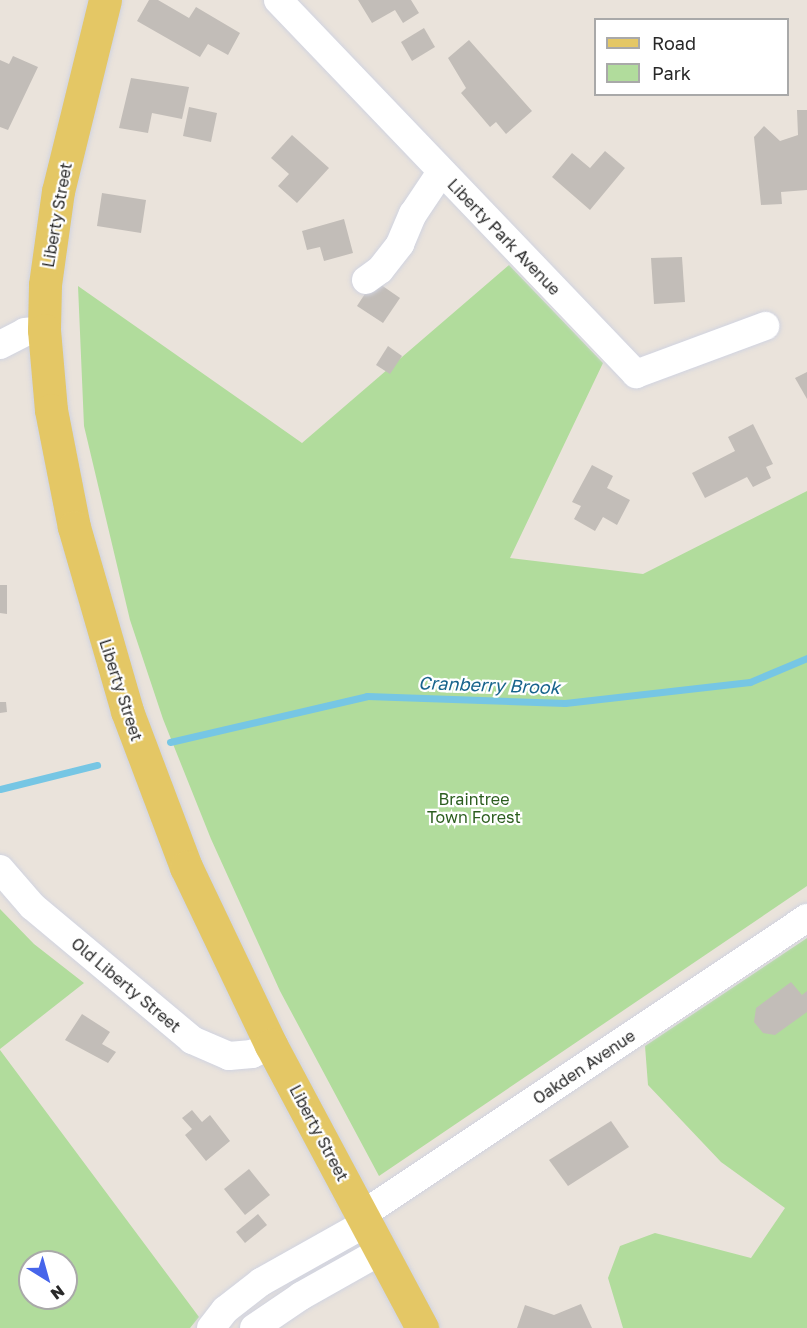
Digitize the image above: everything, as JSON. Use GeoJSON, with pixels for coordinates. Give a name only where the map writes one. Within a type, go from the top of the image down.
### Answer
{"type":"FeatureCollection","features":[{"type":"Feature","properties":{"kind":"main road","name":"Liberty Street"},"geometry":{"type":"LineString","coordinates":[[105,0],[57,199],[48,259],[44,330],[60,462],[115,674],[186,867],[271,1045],[422,1328]]}},
{"type":"Feature","properties":{"kind":"street","name":"Liberty Park Avenue"},"geometry":{"type":"LineString","coordinates":[[278,0],[636,374],[765,326]]}},
{"type":"Feature","properties":{"kind":"street"},"geometry":{"type":"LineString","coordinates":[[366,280],[380,270],[399,244],[413,214],[441,172]]}},
{"type":"Feature","properties":{"kind":"street"},"geometry":{"type":"LineString","coordinates":[[0,345],[25,332],[44,330]]}},
{"type":"Feature","properties":{"kind":"street","name":"Old Liberty Street"},"geometry":{"type":"LineString","coordinates":[[0,869],[32,906],[192,1040],[229,1056],[252,1054],[271,1045]]}},
{"type":"Feature","properties":{"kind":"street","name":"Oakden Avenue"},"geometry":{"type":"LineString","coordinates":[[211,1328],[236,1300],[364,1219],[807,918]]}},
{"type":"Feature","properties":{"kind":"street"},"geometry":{"type":"LineString","coordinates":[[254,1328],[301,1296],[381,1251]]}},
{"type":"Feature","properties":{"kind":"street"},"geometry":{"type":"LineString","coordinates":[[286,1268],[301,1296]]}},
{"type":"Feature","properties":{"kind":"green space","name":"Braintree Town Forest"},"geometry":{"type":"Polygon","coordinates":[[[509,265],[603,363],[510,558],[643,574],[807,491],[807,886],[379,1176],[280,991],[211,839],[163,719],[130,620],[84,426],[78,286],[302,443],[509,265]]]}},
{"type":"Feature","properties":{"kind":"green space"},"geometry":{"type":"Polygon","coordinates":[[[0,909],[34,944],[84,983],[0,1049],[0,909]]]}},
{"type":"Feature","properties":{"kind":"green space"},"geometry":{"type":"Polygon","coordinates":[[[807,938],[807,1328],[623,1328],[608,1278],[620,1246],[655,1233],[751,1258],[785,1208],[721,1162],[648,1085],[645,1046],[807,938]]]}},
{"type":"Feature","properties":{"kind":"green space"},"geometry":{"type":"Polygon","coordinates":[[[0,1050],[199,1317],[190,1328],[0,1328],[0,1050]]]}},
{"type":"Feature","properties":{"kind":"building"},"geometry":{"type":"Polygon","coordinates":[[[149,0],[158,0],[189,18],[196,7],[240,33],[228,55],[208,44],[200,57],[137,21],[149,0]]]}},
{"type":"Feature","properties":{"kind":"building"},"geometry":{"type":"Polygon","coordinates":[[[358,0],[411,0],[419,13],[403,23],[395,10],[372,23],[358,0]]]}},
{"type":"Feature","properties":{"kind":"building"},"geometry":{"type":"Polygon","coordinates":[[[424,28],[435,47],[412,61],[401,42],[424,28]]]}},
{"type":"Feature","properties":{"kind":"building"},"geometry":{"type":"Polygon","coordinates":[[[469,40],[532,111],[506,134],[496,122],[490,127],[461,93],[466,88],[448,58],[469,40]]]}},
{"type":"Feature","properties":{"kind":"building"},"geometry":{"type":"Polygon","coordinates":[[[13,56],[38,67],[8,130],[0,127],[0,60],[9,64],[13,56]]]}},
{"type":"Feature","properties":{"kind":"building"},"geometry":{"type":"Polygon","coordinates":[[[131,78],[189,87],[182,119],[152,113],[148,133],[119,128],[131,78]]]}},
{"type":"Feature","properties":{"kind":"building"},"geometry":{"type":"Polygon","coordinates":[[[189,107],[217,113],[211,142],[183,136],[189,107]]]}},
{"type":"Feature","properties":{"kind":"building"},"geometry":{"type":"Polygon","coordinates":[[[797,110],[807,110],[807,190],[781,192],[782,204],[761,205],[754,137],[764,126],[780,141],[798,135],[797,110]]]}},
{"type":"Feature","properties":{"kind":"building"},"geometry":{"type":"Polygon","coordinates":[[[292,135],[329,168],[297,203],[278,186],[289,174],[271,158],[292,135]]]}},
{"type":"Feature","properties":{"kind":"building"},"geometry":{"type":"Polygon","coordinates":[[[605,151],[625,168],[590,210],[552,177],[572,153],[590,168],[605,151]]]}},
{"type":"Feature","properties":{"kind":"building"},"geometry":{"type":"Polygon","coordinates":[[[102,193],[146,200],[141,233],[97,226],[102,193]]]}},
{"type":"Feature","properties":{"kind":"building"},"geometry":{"type":"Polygon","coordinates":[[[344,219],[353,253],[324,261],[320,247],[307,250],[302,231],[344,219]]]}},
{"type":"Feature","properties":{"kind":"building"},"geometry":{"type":"Polygon","coordinates":[[[682,257],[685,302],[654,304],[651,258],[682,257]]]}},
{"type":"Feature","properties":{"kind":"building"},"geometry":{"type":"Polygon","coordinates":[[[374,280],[400,298],[383,323],[357,306],[374,280]]]}},
{"type":"Feature","properties":{"kind":"building"},"geometry":{"type":"Polygon","coordinates":[[[388,346],[402,356],[390,374],[376,365],[388,346]]]}},
{"type":"Feature","properties":{"kind":"building"},"geometry":{"type":"Polygon","coordinates":[[[807,372],[807,399],[795,378],[807,372]]]}},
{"type":"Feature","properties":{"kind":"building"},"geometry":{"type":"Polygon","coordinates":[[[753,424],[773,464],[766,467],[771,478],[753,487],[747,477],[705,498],[692,473],[735,451],[728,437],[753,424]]]}},
{"type":"Feature","properties":{"kind":"building"},"geometry":{"type":"Polygon","coordinates":[[[592,465],[613,476],[607,488],[630,500],[617,525],[603,517],[595,531],[574,519],[581,506],[572,502],[592,465]]]}},
{"type":"Feature","properties":{"kind":"building"},"geometry":{"type":"Polygon","coordinates":[[[0,585],[7,585],[7,614],[0,613],[0,585]]]}},
{"type":"Feature","properties":{"kind":"building"},"geometry":{"type":"Polygon","coordinates":[[[0,702],[6,702],[7,712],[0,713],[0,702]]]}},
{"type":"Feature","properties":{"kind":"building"},"geometry":{"type":"Polygon","coordinates":[[[791,982],[802,995],[807,991],[807,1012],[775,1035],[763,1033],[754,1022],[756,1008],[791,982]]]}},
{"type":"Feature","properties":{"kind":"building"},"geometry":{"type":"Polygon","coordinates":[[[82,1014],[110,1032],[102,1044],[116,1052],[108,1063],[65,1040],[82,1014]]]}},
{"type":"Feature","properties":{"kind":"building"},"geometry":{"type":"Polygon","coordinates":[[[192,1110],[202,1122],[210,1115],[230,1141],[206,1161],[185,1135],[192,1129],[182,1118],[192,1110]]]}},
{"type":"Feature","properties":{"kind":"building"},"geometry":{"type":"Polygon","coordinates":[[[611,1121],[629,1147],[568,1186],[549,1160],[611,1121]]]}},
{"type":"Feature","properties":{"kind":"building"},"geometry":{"type":"Polygon","coordinates":[[[249,1169],[270,1195],[245,1215],[224,1189],[249,1169]]]}},
{"type":"Feature","properties":{"kind":"building"},"geometry":{"type":"Polygon","coordinates":[[[258,1214],[267,1225],[245,1243],[236,1232],[258,1214]]]}},
{"type":"Feature","properties":{"kind":"building"},"geometry":{"type":"Polygon","coordinates":[[[581,1304],[592,1328],[517,1328],[525,1305],[554,1315],[581,1304]]]}},
{"type":"Feature","properties":{"kind":"waterway","name":"Cranberry Brook"},"geometry":{"type":"LineString","coordinates":[[170,742],[367,696],[565,703],[750,682],[807,658]]}},
{"type":"Feature","properties":{"kind":"waterway","name":"Cranberry Brook"},"geometry":{"type":"LineString","coordinates":[[0,789],[97,765]]}}]}
